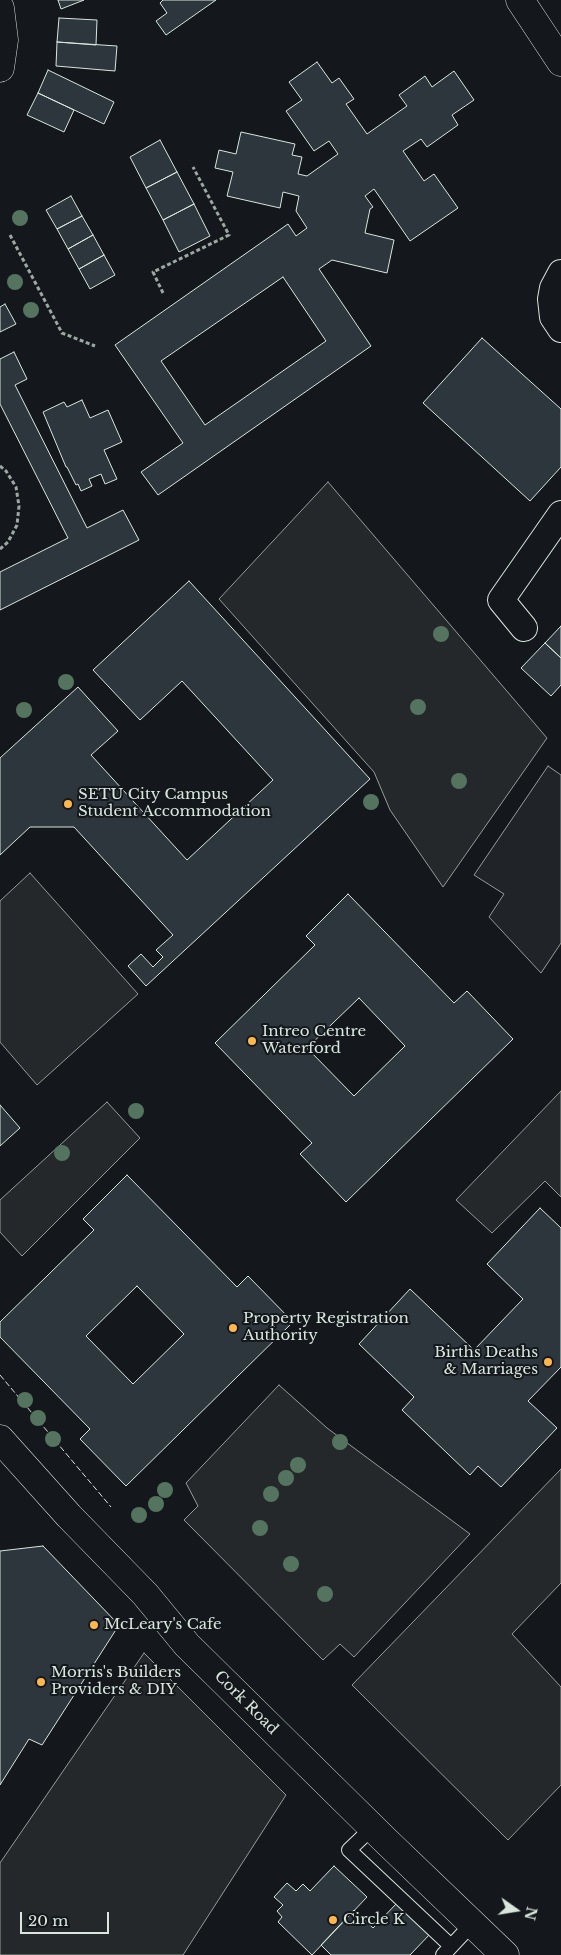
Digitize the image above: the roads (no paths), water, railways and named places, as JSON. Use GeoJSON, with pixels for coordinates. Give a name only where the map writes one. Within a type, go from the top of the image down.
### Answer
{"type":"FeatureCollection","features":[{"type":"Feature","properties":{"kind":"main road"},"geometry":{"type":"LineString","coordinates":[[520,0],[561,62]]}},
{"type":"Feature","properties":{"kind":"main road"},"geometry":{"type":"LineString","coordinates":[[0,8],[4,40],[0,68]]}},
{"type":"Feature","properties":{"kind":"main road","name":"Cork Road"},"geometry":{"type":"LineString","coordinates":[[0,1439],[69,1516],[144,1594],[187,1645],[372,1828],[505,1955]]}},
{"type":"Feature","properties":{"kind":"street"},"geometry":{"type":"LineString","coordinates":[[561,273],[553,288],[551,299],[553,318],[561,329]]}},
{"type":"Feature","properties":{"kind":"street"},"geometry":{"type":"LineString","coordinates":[[524,628],[501,600],[561,514]]}},
{"type":"Feature","properties":{"kind":"lane"},"geometry":{"type":"LineString","coordinates":[[372,1828],[349,1850],[447,1950],[472,1924]]}},
{"type":"Feature","properties":{"kind":"place","name":"SETU City Campus Student Accommodation"},"geometry":{"type":"Point","coordinates":[68,804]}},
{"type":"Feature","properties":{"kind":"place","name":"Intreo Centre Waterford"},"geometry":{"type":"Point","coordinates":[252,1041]}},
{"type":"Feature","properties":{"kind":"place","name":"Property Registration Authority"},"geometry":{"type":"Point","coordinates":[233,1328]}},
{"type":"Feature","properties":{"kind":"place","name":"Births Deaths & Marriages"},"geometry":{"type":"Point","coordinates":[548,1362]}},
{"type":"Feature","properties":{"kind":"place","name":"McLeary's Cafe"},"geometry":{"type":"Point","coordinates":[94,1625]}},
{"type":"Feature","properties":{"kind":"place","name":"Morris's Builders Providers & DIY"},"geometry":{"type":"Point","coordinates":[41,1682]}},
{"type":"Feature","properties":{"kind":"place","name":"Circle K"},"geometry":{"type":"Point","coordinates":[333,1920]}}]}
